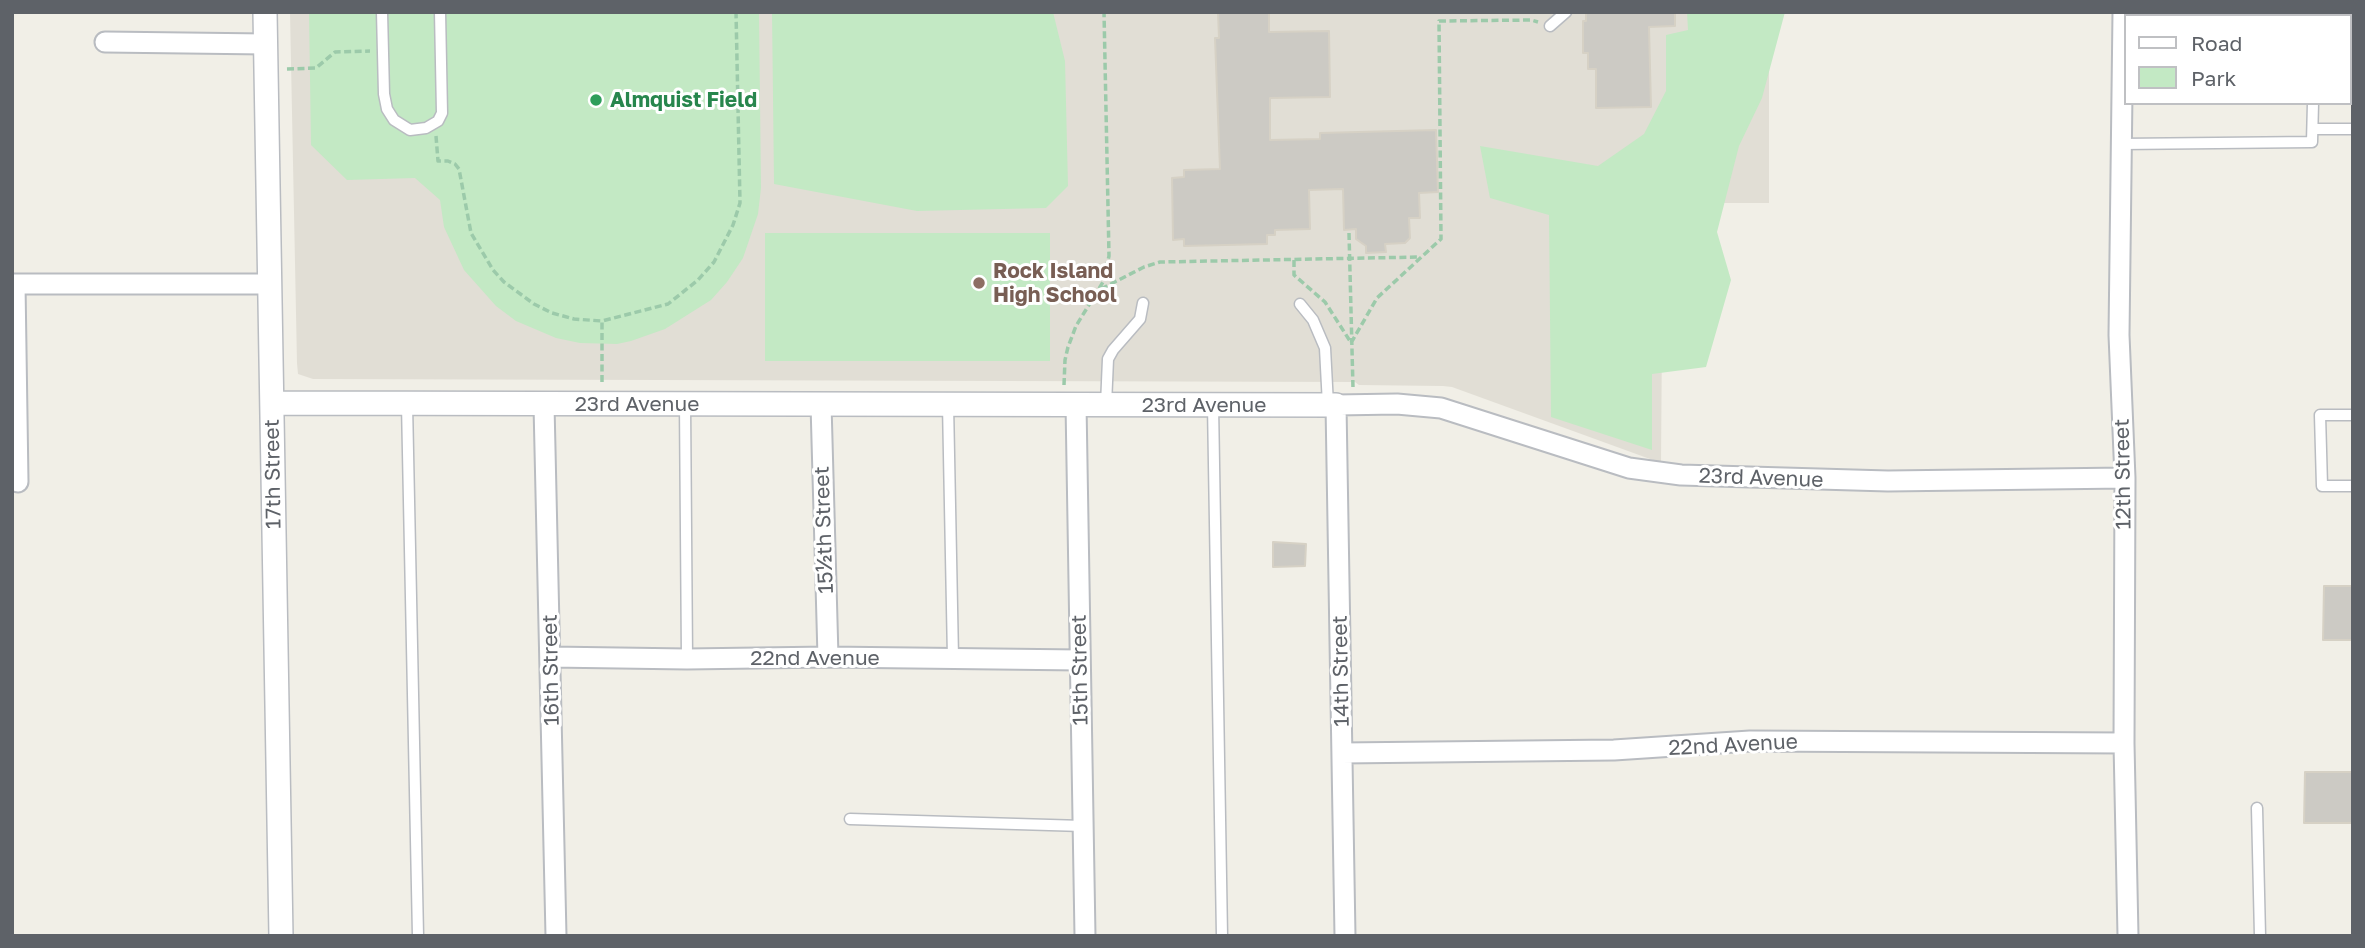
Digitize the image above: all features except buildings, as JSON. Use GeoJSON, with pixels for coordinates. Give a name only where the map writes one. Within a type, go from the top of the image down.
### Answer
{"type":"FeatureCollection","features":[{"type":"Feature","properties":{"kind":"street","name":"17th Street"},"geometry":{"type":"LineString","coordinates":[[265,12],[281,936]]}},
{"type":"Feature","properties":{"kind":"street","name":"12th Street"},"geometry":{"type":"LineString","coordinates":[[2123,12],[2119,335],[2125,478],[2124,743],[2128,936]]}},
{"type":"Feature","properties":{"kind":"street"},"geometry":{"type":"LineString","coordinates":[[105,42],[266,44]]}},
{"type":"Feature","properties":{"kind":"street"},"geometry":{"type":"LineString","coordinates":[[18,482],[14,400],[14,284],[270,284]]}},
{"type":"Feature","properties":{"kind":"street","name":"23rd Avenue"},"geometry":{"type":"LineString","coordinates":[[273,403],[948,404],[1070,396],[1106,405],[1397,404],[1441,408],[1629,468],[1681,475],[1888,481],[2125,478]]}},
{"type":"Feature","properties":{"kind":"street","name":"15th Street"},"geometry":{"type":"LineString","coordinates":[[1070,396],[1080,660],[1085,936]]}},
{"type":"Feature","properties":{"kind":"street","name":"16th Street"},"geometry":{"type":"LineString","coordinates":[[544,404],[556,936]]}},
{"type":"Feature","properties":{"kind":"street","name":"15½th Street"},"geometry":{"type":"LineString","coordinates":[[821,404],[828,657]]}},
{"type":"Feature","properties":{"kind":"street","name":"14th Street"},"geometry":{"type":"LineString","coordinates":[[1332,405],[1345,936]]}},
{"type":"Feature","properties":{"kind":"street","name":"22nd Avenue"},"geometry":{"type":"LineString","coordinates":[[551,657],[1080,660]]}},
{"type":"Feature","properties":{"kind":"street","name":"22nd Avenue"},"geometry":{"type":"LineString","coordinates":[[1342,753],[1614,750],[1749,741],[2124,743]]}},
{"type":"Feature","properties":{"kind":"lane"},"geometry":{"type":"LineString","coordinates":[[382,12],[385,102],[394,120],[410,130],[426,128],[439,121],[442,113],[440,12]]}},
{"type":"Feature","properties":{"kind":"lane"},"geometry":{"type":"LineString","coordinates":[[1550,26],[1566,12]]}},
{"type":"Feature","properties":{"kind":"lane"},"geometry":{"type":"LineString","coordinates":[[2121,144],[2312,142],[2313,105]]}},
{"type":"Feature","properties":{"kind":"lane"},"geometry":{"type":"LineString","coordinates":[[2313,129],[2353,129]]}},
{"type":"Feature","properties":{"kind":"lane"},"geometry":{"type":"LineString","coordinates":[[1106,405],[1108,359],[1140,319],[1143,303]]}},
{"type":"Feature","properties":{"kind":"lane"},"geometry":{"type":"LineString","coordinates":[[1300,304],[1313,320],[1325,348],[1332,405]]}},
{"type":"Feature","properties":{"kind":"lane"},"geometry":{"type":"LineString","coordinates":[[407,404],[418,936]]}},
{"type":"Feature","properties":{"kind":"lane"},"geometry":{"type":"LineString","coordinates":[[685,404],[687,659]]}},
{"type":"Feature","properties":{"kind":"lane"},"geometry":{"type":"LineString","coordinates":[[948,404],[953,658]]}},
{"type":"Feature","properties":{"kind":"lane"},"geometry":{"type":"LineString","coordinates":[[1213,405],[1222,936]]}},
{"type":"Feature","properties":{"kind":"lane"},"geometry":{"type":"LineString","coordinates":[[2353,415],[2320,415],[2322,486],[2353,486]]}},
{"type":"Feature","properties":{"kind":"lane"},"geometry":{"type":"LineString","coordinates":[[2257,808],[2260,936]]}},
{"type":"Feature","properties":{"kind":"lane"},"geometry":{"type":"LineString","coordinates":[[850,819],[1083,826]]}},
{"type":"Feature","properties":{"kind":"path"},"geometry":{"type":"LineString","coordinates":[[437,141],[438,161],[448,161],[459,169],[471,233],[481,251],[504,282],[534,304],[552,313],[602,321],[668,304],[698,280],[714,262],[726,242],[740,203],[736,12]]}},
{"type":"Feature","properties":{"kind":"path"},"geometry":{"type":"LineString","coordinates":[[1070,396],[1065,360],[1068,347],[1076,326],[1099,290],[1109,256],[1104,12]]}},
{"type":"Feature","properties":{"kind":"path"},"geometry":{"type":"LineString","coordinates":[[1351,342],[1377,298],[1441,239],[1439,21],[1531,20],[1550,26]]}},
{"type":"Feature","properties":{"kind":"path"},"geometry":{"type":"LineString","coordinates":[[287,69],[316,68],[335,52],[383,50]]}},
{"type":"Feature","properties":{"kind":"path"},"geometry":{"type":"LineString","coordinates":[[1349,233],[1353,388]]}},
{"type":"Feature","properties":{"kind":"path"},"geometry":{"type":"LineString","coordinates":[[1099,290],[1144,267],[1160,262],[1421,257]]}},
{"type":"Feature","properties":{"kind":"path"},"geometry":{"type":"LineString","coordinates":[[1294,260],[1294,275],[1325,302],[1351,342]]}},
{"type":"Feature","properties":{"kind":"path"},"geometry":{"type":"LineString","coordinates":[[602,321],[602,382]]}},
{"type":"Feature","properties":{"kind":"shaded area","name":"Rock Island High School"},"geometry":{"type":"Polygon","coordinates":[[[290,12],[1769,12],[1769,203],[1663,203],[1661,463],[1443,386],[1359,385],[1355,382],[313,379],[298,374],[297,363],[290,12]]]}},
{"type":"Feature","properties":{"kind":"green space"},"geometry":{"type":"Polygon","coordinates":[[[309,12],[759,12],[761,188],[758,214],[743,258],[711,300],[665,329],[631,341],[617,344],[580,343],[556,338],[516,321],[496,306],[464,270],[444,227],[440,200],[415,178],[347,180],[311,145],[309,12]]]}},
{"type":"Feature","properties":{"kind":"green space"},"geometry":{"type":"Polygon","coordinates":[[[772,12],[1053,12],[1065,61],[1068,186],[1046,208],[917,211],[774,184],[772,12]]]}},
{"type":"Feature","properties":{"kind":"green space"},"geometry":{"type":"Polygon","coordinates":[[[1687,12],[1785,12],[1762,98],[1739,146],[1717,232],[1731,280],[1706,367],[1652,374],[1652,450],[1551,417],[1549,215],[1490,198],[1480,146],[1598,166],[1644,134],[1666,91],[1666,35],[1688,30],[1687,12]]]}},
{"type":"Feature","properties":{"kind":"green space"},"geometry":{"type":"Polygon","coordinates":[[[765,233],[1050,233],[1050,361],[765,361],[765,233]]]}},
{"type":"Feature","properties":{"kind":"place","name":"Almquist Field"},"geometry":{"type":"Point","coordinates":[596,100]}},
{"type":"Feature","properties":{"kind":"place","name":"Rock Island High School"},"geometry":{"type":"Point","coordinates":[979,283]}}]}
